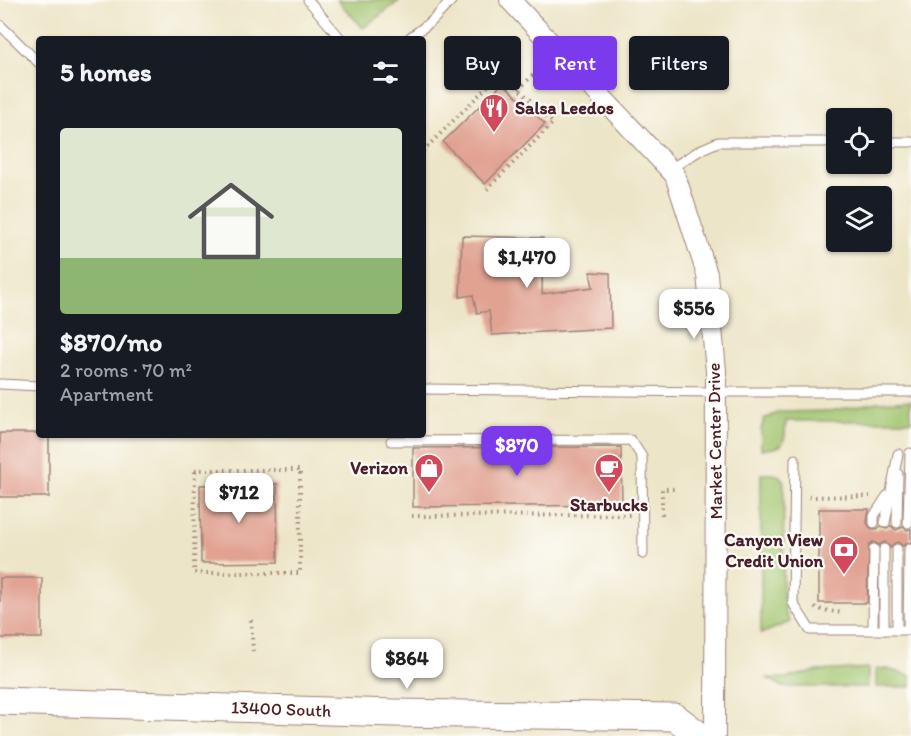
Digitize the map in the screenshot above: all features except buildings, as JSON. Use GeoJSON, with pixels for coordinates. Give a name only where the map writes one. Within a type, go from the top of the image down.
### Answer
{"type":"FeatureCollection","features":[{"type":"Feature","properties":{"kind":"main road","name":"13400 South"},"geometry":{"type":"LineString","coordinates":[[0,701],[394,713],[675,717],[700,736]]}},
{"type":"Feature","properties":{"kind":"street","name":"Market Center Drive"},"geometry":{"type":"LineString","coordinates":[[510,0],[675,175],[707,274],[716,371],[715,736]]}},
{"type":"Feature","properties":{"kind":"lane"},"geometry":{"type":"LineString","coordinates":[[308,0],[338,36]]}},
{"type":"Feature","properties":{"kind":"lane"},"geometry":{"type":"LineString","coordinates":[[412,36],[432,21],[452,0]]}},
{"type":"Feature","properties":{"kind":"lane"},"geometry":{"type":"LineString","coordinates":[[0,25],[36,60]]}},
{"type":"Feature","properties":{"kind":"lane"},"geometry":{"type":"LineString","coordinates":[[669,170],[702,148],[718,142],[826,142]]}},
{"type":"Feature","properties":{"kind":"lane"},"geometry":{"type":"LineString","coordinates":[[892,142],[911,142]]}},
{"type":"Feature","properties":{"kind":"lane"},"geometry":{"type":"LineString","coordinates":[[0,384],[36,386]]}},
{"type":"Feature","properties":{"kind":"lane"},"geometry":{"type":"LineString","coordinates":[[426,389],[716,393],[911,392]]}},
{"type":"Feature","properties":{"kind":"lane"},"geometry":{"type":"LineString","coordinates":[[391,441],[631,440],[642,457],[643,554]]}},
{"type":"Feature","properties":{"kind":"lane"},"geometry":{"type":"LineString","coordinates":[[908,523],[910,453]]}},
{"type":"Feature","properties":{"kind":"lane"},"geometry":{"type":"LineString","coordinates":[[885,523],[898,454],[897,523]]}},
{"type":"Feature","properties":{"kind":"lane"},"geometry":{"type":"LineString","coordinates":[[795,459],[793,603],[810,630],[897,630],[909,627],[909,549]]}},
{"type":"Feature","properties":{"kind":"lane"},"geometry":{"type":"LineString","coordinates":[[874,523],[874,516],[890,492]]}},
{"type":"Feature","properties":{"kind":"lane"},"geometry":{"type":"LineString","coordinates":[[873,630],[874,549]]}},
{"type":"Feature","properties":{"kind":"lane"},"geometry":{"type":"LineString","coordinates":[[884,549],[884,630]]}},
{"type":"Feature","properties":{"kind":"lane"},"geometry":{"type":"LineString","coordinates":[[897,549],[897,630]]}},
{"type":"Feature","properties":{"kind":"path"},"geometry":{"type":"LineString","coordinates":[[521,87],[533,75]]}},
{"type":"Feature","properties":{"kind":"path"},"geometry":{"type":"LineString","coordinates":[[426,148],[484,90]]}},
{"type":"Feature","properties":{"kind":"path"},"geometry":{"type":"LineString","coordinates":[[485,191],[553,123],[520,90]]}},
{"type":"Feature","properties":{"kind":"path"},"geometry":{"type":"LineString","coordinates":[[195,470],[300,470],[300,573],[194,573],[195,470]]}},
{"type":"Feature","properties":{"kind":"path"},"geometry":{"type":"LineString","coordinates":[[662,515],[662,489],[674,489]]}},
{"type":"Feature","properties":{"kind":"path"},"geometry":{"type":"LineString","coordinates":[[809,507],[809,496],[871,496]]}},
{"type":"Feature","properties":{"kind":"path"},"geometry":{"type":"LineString","coordinates":[[412,516],[632,515]]}},
{"type":"Feature","properties":{"kind":"path"},"geometry":{"type":"LineString","coordinates":[[812,604],[817,609],[843,613]]}},
{"type":"Feature","properties":{"kind":"path"},"geometry":{"type":"LineString","coordinates":[[251,620],[252,651]]}},
{"type":"Feature","properties":{"kind":"green space"},"geometry":{"type":"Polygon","coordinates":[[[337,0],[399,0],[399,1],[363,28],[337,0]]]}},
{"type":"Feature","properties":{"kind":"green space"},"geometry":{"type":"Polygon","coordinates":[[[911,400],[911,421],[786,421],[784,440],[780,446],[761,449],[761,429],[764,419],[780,412],[830,411],[877,402],[911,400]]]}},
{"type":"Feature","properties":{"kind":"green space"},"geometry":{"type":"Polygon","coordinates":[[[761,474],[778,475],[784,483],[783,594],[785,612],[790,622],[761,634],[761,474]]]}},
{"type":"Feature","properties":{"kind":"green space"},"geometry":{"type":"Polygon","coordinates":[[[868,668],[868,687],[783,687],[767,678],[785,678],[818,671],[868,668]]]}},
{"type":"Feature","properties":{"kind":"green space"},"geometry":{"type":"Polygon","coordinates":[[[876,669],[888,669],[911,676],[911,687],[876,687],[876,669]]]}},
{"type":"Feature","properties":{"kind":"place","name":"Salsa Leedos"},"geometry":{"type":"Point","coordinates":[494,134]}},
{"type":"Feature","properties":{"kind":"place","name":"Verizon"},"geometry":{"type":"Point","coordinates":[429,494]}},
{"type":"Feature","properties":{"kind":"place","name":"Starbucks"},"geometry":{"type":"Point","coordinates":[609,494]}},
{"type":"Feature","properties":{"kind":"place","name":"Canyon View Credit Union"},"geometry":{"type":"Point","coordinates":[844,576]}}]}
